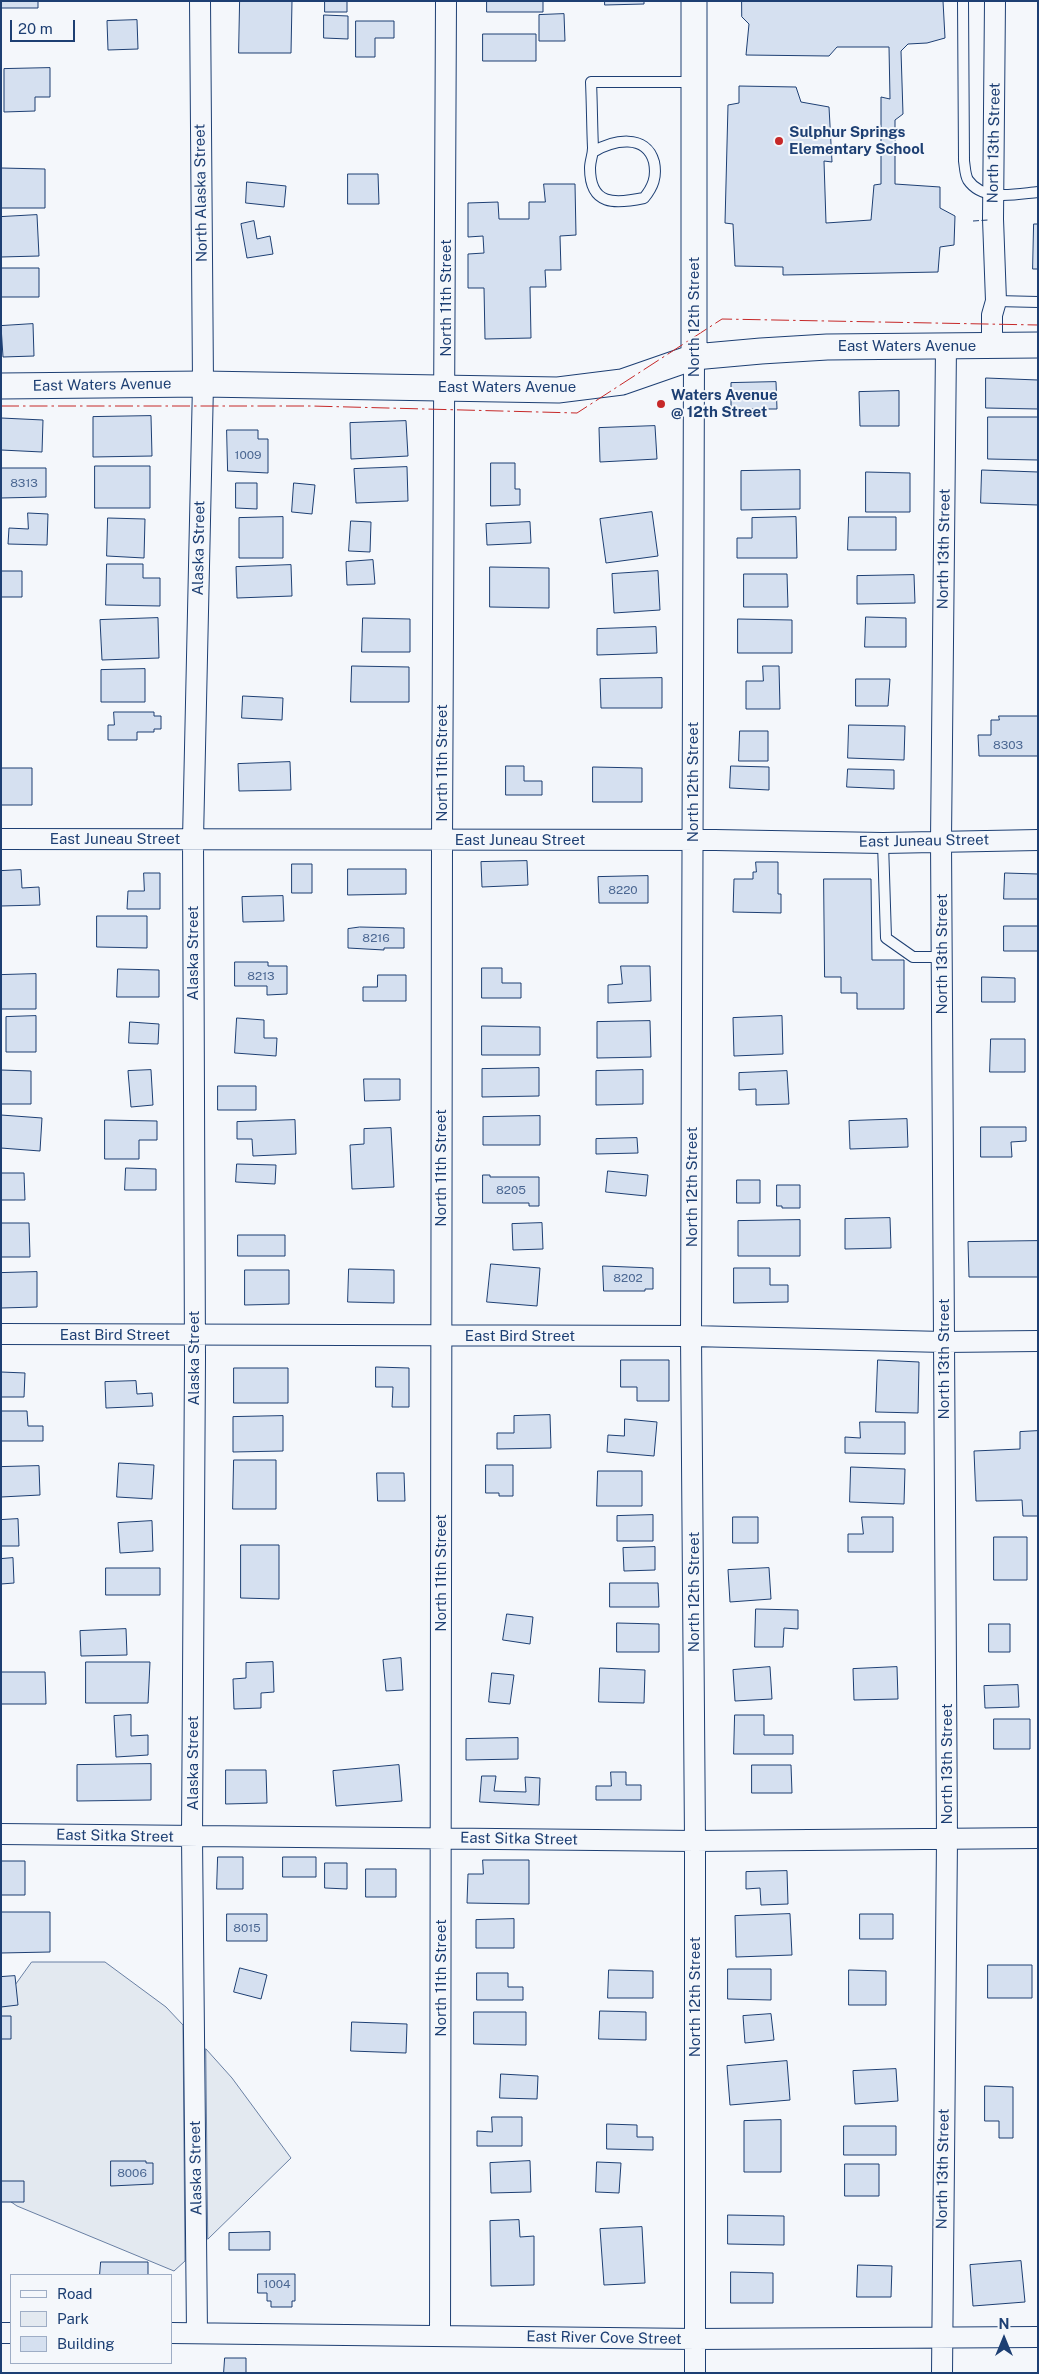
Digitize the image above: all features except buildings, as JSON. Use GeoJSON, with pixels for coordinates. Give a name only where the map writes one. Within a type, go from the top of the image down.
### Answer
{"type":"FeatureCollection","features":[{"type":"Feature","properties":{"kind":"street","name":"North Alaska Street"},"geometry":{"type":"LineString","coordinates":[[200,1],[203,384]]}},
{"type":"Feature","properties":{"kind":"street","name":"North 11th Street"},"geometry":{"type":"LineString","coordinates":[[440,2335],[442,839],[446,1]]}},
{"type":"Feature","properties":{"kind":"street","name":"North 12th Street"},"geometry":{"type":"LineString","coordinates":[[694,1],[692,1336],[695,1841],[695,2373]]}},
{"type":"Feature","properties":{"kind":"street","name":"North 13th Street"},"geometry":{"type":"LineString","coordinates":[[992,345],[992,315],[996,301],[994,195],[995,1]]}},
{"type":"Feature","properties":{"kind":"street","name":"East Waters Avenue"},"geometry":{"type":"LineString","coordinates":[[1,386],[203,384],[558,390],[622,382],[694,358],[827,347],[1038,345]]}},
{"type":"Feature","properties":{"kind":"street","name":"North 13th Street"},"geometry":{"type":"LineString","coordinates":[[942,2373],[947,1839],[941,840],[946,346]]}},
{"type":"Feature","properties":{"kind":"street","name":"Alaska Street"},"geometry":{"type":"LineString","coordinates":[[197,2333],[192,1837],[195,1335],[193,839],[203,384]]}},
{"type":"Feature","properties":{"kind":"street","name":"East Juneau Street"},"geometry":{"type":"LineString","coordinates":[[1,839],[442,839],[883,843],[941,840],[1038,840]]}},
{"type":"Feature","properties":{"kind":"street","name":"East Bird Street"},"geometry":{"type":"LineString","coordinates":[[1,1334],[692,1336],[944,1342],[1038,1341]]}},
{"type":"Feature","properties":{"kind":"street","name":"East Sitka Street"},"geometry":{"type":"LineString","coordinates":[[1,1834],[695,1841],[1038,1838]]}},
{"type":"Feature","properties":{"kind":"street","name":"East River Cove Street"},"geometry":{"type":"LineString","coordinates":[[172,2333],[695,2339],[941,2336],[1038,2337]]}},
{"type":"Feature","properties":{"kind":"lane"},"geometry":{"type":"LineString","coordinates":[[964,1],[964,161],[968,180],[978,190],[994,195],[1038,192]]}},
{"type":"Feature","properties":{"kind":"lane"},"geometry":{"type":"LineString","coordinates":[[593,152],[608,143],[640,143],[651,153],[656,171],[653,187],[644,198],[626,202],[609,202],[596,192],[590,178],[593,152],[591,82],[693,82]]}},
{"type":"Feature","properties":{"kind":"lane"},"geometry":{"type":"LineString","coordinates":[[996,301],[1038,302]]}},
{"type":"Feature","properties":{"kind":"lane"},"geometry":{"type":"LineString","coordinates":[[883,843],[886,938],[913,957],[942,957]]}},
{"type":"Feature","properties":{"kind":"green space"},"geometry":{"type":"Polygon","coordinates":[[[32,1962],[105,1962],[166,2007],[183,2025],[185,2261],[174,2271],[17,2206],[1,2195],[1,2005],[32,1962]]]}},
{"type":"Feature","properties":{"kind":"green space"},"geometry":{"type":"Polygon","coordinates":[[[206,2049],[232,2078],[291,2158],[208,2239],[206,2049]]]}},
{"type":"Feature","properties":{"kind":"fence"},"geometry":{"type":"LineString","coordinates":[[973,221],[988,220]]}},
{"type":"Feature","properties":{"kind":"power"},"geometry":{"type":"LineString","coordinates":[[1,406],[311,406],[577,413],[722,319],[1038,325]]}},
{"type":"Feature","properties":{"kind":"place","name":"Sulphur Springs Elementary School"},"geometry":{"type":"Point","coordinates":[779,141]}},
{"type":"Feature","properties":{"kind":"place","name":"Waters Avenue @ 12th Street"},"geometry":{"type":"Point","coordinates":[661,404]}}]}
